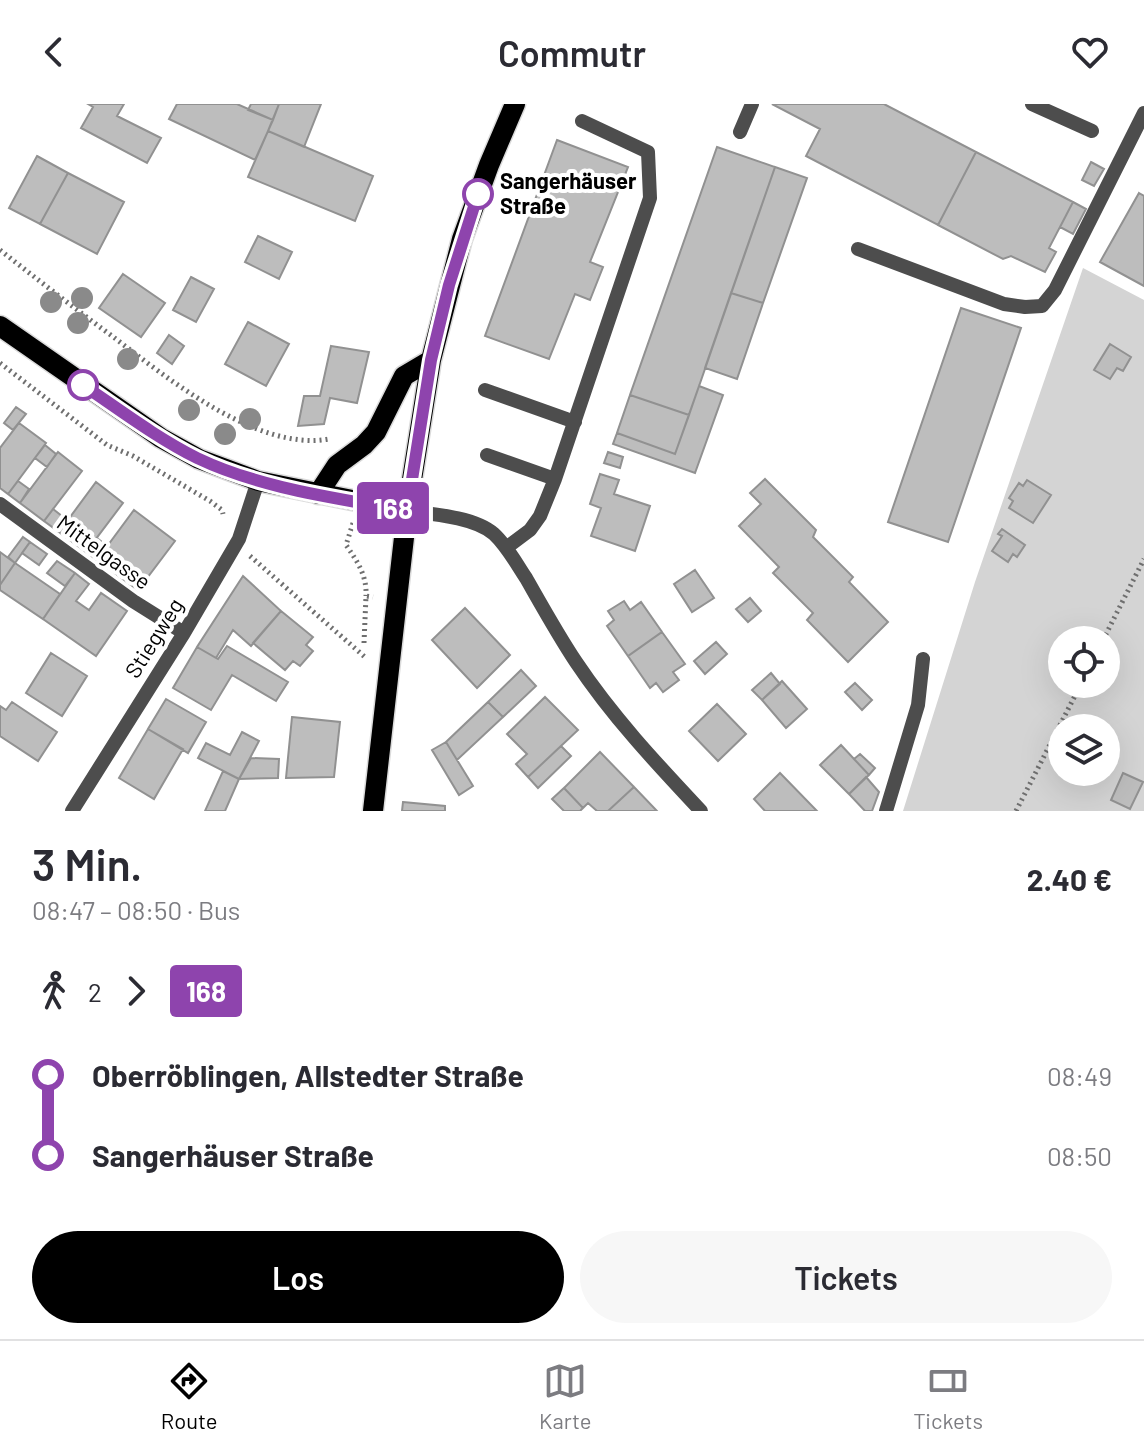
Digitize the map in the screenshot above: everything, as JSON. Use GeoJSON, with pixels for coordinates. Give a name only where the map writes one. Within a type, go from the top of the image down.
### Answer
{"type":"FeatureCollection","features":[{"type":"Feature","properties":{"kind":"main road"},"geometry":{"type":"LineString","coordinates":[[373,811],[407,511],[431,360],[462,239],[515,104]]}},
{"type":"Feature","properties":{"kind":"main road"},"geometry":{"type":"LineString","coordinates":[[0,326],[161,438],[199,459],[258,481],[407,511]]}},
{"type":"Feature","properties":{"kind":"main road"},"geometry":{"type":"LineString","coordinates":[[318,494],[337,465],[376,432],[404,376],[431,360]]}},
{"type":"Feature","properties":{"kind":"street"},"geometry":{"type":"LineString","coordinates":[[740,132],[752,104]]}},
{"type":"Feature","properties":{"kind":"street"},"geometry":{"type":"LineString","coordinates":[[1032,104],[1092,131]]}},
{"type":"Feature","properties":{"kind":"street"},"geometry":{"type":"LineString","coordinates":[[858,249],[1004,304],[1042,306],[1055,290],[1144,113]]}},
{"type":"Feature","properties":{"kind":"street"},"geometry":{"type":"LineString","coordinates":[[506,548],[530,530],[540,516],[650,198],[648,152],[582,121]]}},
{"type":"Feature","properties":{"kind":"street"},"geometry":{"type":"LineString","coordinates":[[485,390],[575,422]]}},
{"type":"Feature","properties":{"kind":"street"},"geometry":{"type":"LineString","coordinates":[[487,455],[555,479]]}},
{"type":"Feature","properties":{"kind":"street","name":"Stiegweg"},"geometry":{"type":"LineString","coordinates":[[72,811],[234,548],[243,530],[258,481]]}},
{"type":"Feature","properties":{"kind":"street","name":"Mittelgasse"},"geometry":{"type":"LineString","coordinates":[[0,504],[133,601],[184,633]]}},
{"type":"Feature","properties":{"kind":"street"},"geometry":{"type":"LineString","coordinates":[[407,511],[456,518],[493,533],[506,548],[573,658],[606,704],[645,752],[701,811]]}},
{"type":"Feature","properties":{"kind":"street"},"geometry":{"type":"LineString","coordinates":[[886,811],[918,705],[923,659]]}},
{"type":"Feature","properties":{"kind":"path"},"geometry":{"type":"LineString","coordinates":[[0,250],[205,403],[230,417],[287,437]]}},
{"type":"Feature","properties":{"kind":"path"},"geometry":{"type":"LineString","coordinates":[[0,363],[107,445],[133,456],[222,510],[224,519],[219,540],[250,556],[388,675]]}},
{"type":"Feature","properties":{"kind":"path"},"geometry":{"type":"LineString","coordinates":[[1110,626],[1144,559]]}},
{"type":"Feature","properties":{"kind":"path"},"geometry":{"type":"LineString","coordinates":[[1016,811],[1074,698]]}},
{"type":"Feature","properties":{"kind":"shaded area"},"geometry":{"type":"Polygon","coordinates":[[[1083,268],[1144,300],[1144,811],[903,811],[975,582],[1083,268]]]}},
{"type":"Feature","properties":{"kind":"building"},"geometry":{"type":"Polygon","coordinates":[[[88,104],[124,104],[117,116],[161,138],[147,163],[81,128],[93,107],[88,104]]]}},
{"type":"Feature","properties":{"kind":"building"},"geometry":{"type":"Polygon","coordinates":[[[177,104],[237,104],[273,120],[255,160],[169,119],[177,104]]]}},
{"type":"Feature","properties":{"kind":"building"},"geometry":{"type":"Polygon","coordinates":[[[251,104],[279,104],[273,120],[248,110],[251,104]]]}},
{"type":"Feature","properties":{"kind":"building"},"geometry":{"type":"Polygon","coordinates":[[[279,104],[321,104],[304,147],[268,131],[279,104]]]}},
{"type":"Feature","properties":{"kind":"building"},"geometry":{"type":"Polygon","coordinates":[[[772,104],[884,104],[976,152],[938,225],[806,156],[820,129],[772,104]]]}},
{"type":"Feature","properties":{"kind":"building"},"geometry":{"type":"Polygon","coordinates":[[[268,131],[373,176],[355,221],[248,177],[268,131]]]}},
{"type":"Feature","properties":{"kind":"building"},"geometry":{"type":"Polygon","coordinates":[[[557,140],[628,167],[590,262],[603,267],[590,300],[575,294],[549,359],[485,336],[557,140]]]}},
{"type":"Feature","properties":{"kind":"building"},"geometry":{"type":"Polygon","coordinates":[[[717,147],[775,167],[689,415],[630,395],[717,147]]]}},
{"type":"Feature","properties":{"kind":"building"},"geometry":{"type":"Polygon","coordinates":[[[976,152],[1073,202],[1049,248],[1056,252],[1045,272],[1011,256],[1003,259],[938,225],[976,152]]]}},
{"type":"Feature","properties":{"kind":"building"},"geometry":{"type":"Polygon","coordinates":[[[37,156],[68,173],[40,224],[9,208],[37,156]]]}},
{"type":"Feature","properties":{"kind":"building"},"geometry":{"type":"Polygon","coordinates":[[[1091,162],[1104,169],[1094,186],[1082,180],[1091,162]]]}},
{"type":"Feature","properties":{"kind":"building"},"geometry":{"type":"Polygon","coordinates":[[[775,167],[807,178],[763,303],[731,293],[775,167]]]}},
{"type":"Feature","properties":{"kind":"building"},"geometry":{"type":"Polygon","coordinates":[[[68,173],[124,202],[97,254],[40,224],[68,173]]]}},
{"type":"Feature","properties":{"kind":"building"},"geometry":{"type":"Polygon","coordinates":[[[1139,193],[1144,196],[1144,286],[1100,262],[1139,193]]]}},
{"type":"Feature","properties":{"kind":"building"},"geometry":{"type":"Polygon","coordinates":[[[1073,202],[1086,209],[1073,234],[1060,227],[1073,202]]]}},
{"type":"Feature","properties":{"kind":"building"},"geometry":{"type":"Polygon","coordinates":[[[258,236],[292,252],[279,279],[245,262],[258,236]]]}},
{"type":"Feature","properties":{"kind":"building"},"geometry":{"type":"Polygon","coordinates":[[[123,274],[165,303],[141,337],[99,308],[123,274]]]}},
{"type":"Feature","properties":{"kind":"building"},"geometry":{"type":"Polygon","coordinates":[[[191,277],[214,289],[196,322],[173,310],[191,277]]]}},
{"type":"Feature","properties":{"kind":"building"},"geometry":{"type":"Polygon","coordinates":[[[731,293],[763,303],[737,379],[705,368],[731,293]]]}},
{"type":"Feature","properties":{"kind":"building"},"geometry":{"type":"Polygon","coordinates":[[[961,308],[1021,328],[948,542],[888,522],[961,308]]]}},
{"type":"Feature","properties":{"kind":"building"},"geometry":{"type":"Polygon","coordinates":[[[248,322],[289,344],[266,386],[225,364],[248,322]]]}},
{"type":"Feature","properties":{"kind":"building"},"geometry":{"type":"Polygon","coordinates":[[[169,335],[184,346],[172,364],[157,353],[169,335]]]}},
{"type":"Feature","properties":{"kind":"building"},"geometry":{"type":"Polygon","coordinates":[[[1110,344],[1131,357],[1123,371],[1117,368],[1110,379],[1094,370],[1110,344]]]}},
{"type":"Feature","properties":{"kind":"building"},"geometry":{"type":"Polygon","coordinates":[[[331,346],[369,352],[357,403],[330,398],[324,424],[298,426],[304,396],[320,396],[331,346]]]}},
{"type":"Feature","properties":{"kind":"building"},"geometry":{"type":"Polygon","coordinates":[[[699,386],[723,395],[695,473],[613,444],[617,433],[675,454],[699,386]]]}},
{"type":"Feature","properties":{"kind":"building"},"geometry":{"type":"Polygon","coordinates":[[[630,395],[689,415],[675,454],[617,433],[630,395]]]}},
{"type":"Feature","properties":{"kind":"building"},"geometry":{"type":"Polygon","coordinates":[[[16,407],[26,414],[13,430],[4,423],[16,407]]]}},
{"type":"Feature","properties":{"kind":"building"},"geometry":{"type":"Polygon","coordinates":[[[19,423],[46,443],[8,494],[0,488],[0,448],[19,423]]]}},
{"type":"Feature","properties":{"kind":"building"},"geometry":{"type":"Polygon","coordinates":[[[45,445],[56,454],[47,467],[35,458],[45,445]]]}},
{"type":"Feature","properties":{"kind":"building"},"geometry":{"type":"Polygon","coordinates":[[[58,452],[82,471],[44,521],[20,503],[58,452]]]}},
{"type":"Feature","properties":{"kind":"building"},"geometry":{"type":"Polygon","coordinates":[[[608,452],[623,457],[620,468],[604,463],[608,452]]]}},
{"type":"Feature","properties":{"kind":"building"},"geometry":{"type":"Polygon","coordinates":[[[600,474],[619,480],[614,494],[650,506],[635,551],[591,536],[601,508],[590,504],[600,474]]]}},
{"type":"Feature","properties":{"kind":"building"},"geometry":{"type":"Polygon","coordinates":[[[765,479],[816,530],[813,537],[853,577],[849,582],[888,622],[848,662],[807,620],[813,613],[773,573],[779,567],[739,526],[761,504],[750,493],[765,479]]]}},
{"type":"Feature","properties":{"kind":"building"},"geometry":{"type":"Polygon","coordinates":[[[1027,480],[1051,495],[1033,523],[1009,508],[1013,501],[1009,498],[1019,483],[1023,486],[1027,480]]]}},
{"type":"Feature","properties":{"kind":"building"},"geometry":{"type":"Polygon","coordinates":[[[18,481],[29,489],[20,503],[8,494],[18,481]]]}},
{"type":"Feature","properties":{"kind":"building"},"geometry":{"type":"Polygon","coordinates":[[[96,482],[123,503],[86,552],[59,532],[96,482]]]}},
{"type":"Feature","properties":{"kind":"building"},"geometry":{"type":"Polygon","coordinates":[[[53,509],[67,520],[59,532],[44,521],[53,509]]]}},
{"type":"Feature","properties":{"kind":"building"},"geometry":{"type":"Polygon","coordinates":[[[134,510],[175,541],[138,590],[97,560],[134,510]]]}},
{"type":"Feature","properties":{"kind":"building"},"geometry":{"type":"Polygon","coordinates":[[[1002,529],[1025,545],[1017,557],[1013,554],[1008,562],[992,551],[1002,536],[998,534],[1002,529]]]}},
{"type":"Feature","properties":{"kind":"building"},"geometry":{"type":"Polygon","coordinates":[[[23,537],[30,542],[15,563],[8,557],[23,537]]]}},
{"type":"Feature","properties":{"kind":"building"},"geometry":{"type":"Polygon","coordinates":[[[97,538],[107,546],[97,560],[86,552],[97,538]]]}},
{"type":"Feature","properties":{"kind":"building"},"geometry":{"type":"Polygon","coordinates":[[[30,542],[47,554],[39,565],[22,553],[30,542]]]}},
{"type":"Feature","properties":{"kind":"building"},"geometry":{"type":"Polygon","coordinates":[[[0,552],[15,563],[0,585],[0,552]]]}},
{"type":"Feature","properties":{"kind":"building"},"geometry":{"type":"Polygon","coordinates":[[[57,561],[75,573],[65,586],[47,573],[57,561]]]}},
{"type":"Feature","properties":{"kind":"building"},"geometry":{"type":"Polygon","coordinates":[[[15,563],[60,594],[43,619],[0,590],[0,585],[15,563]]]}},
{"type":"Feature","properties":{"kind":"building"},"geometry":{"type":"Polygon","coordinates":[[[695,570],[714,598],[692,612],[674,584],[695,570]]]}},
{"type":"Feature","properties":{"kind":"building"},"geometry":{"type":"Polygon","coordinates":[[[75,573],[89,584],[76,601],[89,610],[101,593],[127,611],[96,656],[43,619],[75,573]]]}},
{"type":"Feature","properties":{"kind":"building"},"geometry":{"type":"Polygon","coordinates":[[[243,576],[281,611],[251,646],[233,630],[216,658],[197,647],[243,576]]]}},
{"type":"Feature","properties":{"kind":"building"},"geometry":{"type":"Polygon","coordinates":[[[750,598],[761,611],[748,622],[736,609],[750,598]]]}},
{"type":"Feature","properties":{"kind":"building"},"geometry":{"type":"Polygon","coordinates":[[[624,601],[630,610],[641,602],[662,632],[628,656],[607,626],[614,620],[608,611],[624,601]]]}},
{"type":"Feature","properties":{"kind":"building"},"geometry":{"type":"Polygon","coordinates":[[[465,608],[510,655],[477,688],[432,640],[465,608]]]}},
{"type":"Feature","properties":{"kind":"building"},"geometry":{"type":"Polygon","coordinates":[[[281,611],[313,637],[306,645],[313,651],[300,666],[293,661],[285,670],[253,643],[281,611]]]}},
{"type":"Feature","properties":{"kind":"building"},"geometry":{"type":"Polygon","coordinates":[[[662,632],[685,664],[673,672],[679,680],[663,692],[656,683],[650,688],[628,656],[662,632]]]}},
{"type":"Feature","properties":{"kind":"building"},"geometry":{"type":"Polygon","coordinates":[[[716,642],[727,654],[705,674],[694,661],[716,642]]]}},
{"type":"Feature","properties":{"kind":"building"},"geometry":{"type":"Polygon","coordinates":[[[227,646],[288,682],[276,701],[232,675],[211,710],[173,688],[197,647],[218,659],[227,646]]]}},
{"type":"Feature","properties":{"kind":"building"},"geometry":{"type":"Polygon","coordinates":[[[51,653],[87,676],[62,716],[26,693],[51,653]]]}},
{"type":"Feature","properties":{"kind":"building"},"geometry":{"type":"Polygon","coordinates":[[[521,670],[536,686],[503,717],[488,702],[521,670]]]}},
{"type":"Feature","properties":{"kind":"building"},"geometry":{"type":"Polygon","coordinates":[[[771,673],[780,684],[762,700],[752,690],[771,673]]]}},
{"type":"Feature","properties":{"kind":"building"},"geometry":{"type":"Polygon","coordinates":[[[782,681],[807,709],[786,728],[762,700],[782,681]]]}},
{"type":"Feature","properties":{"kind":"building"},"geometry":{"type":"Polygon","coordinates":[[[855,683],[872,700],[862,710],[845,692],[855,683]]]}},
{"type":"Feature","properties":{"kind":"building"},"geometry":{"type":"Polygon","coordinates":[[[545,697],[578,730],[528,777],[516,764],[527,754],[507,734],[545,697]]]}},
{"type":"Feature","properties":{"kind":"building"},"geometry":{"type":"Polygon","coordinates":[[[166,699],[206,722],[188,753],[148,729],[166,699]]]}},
{"type":"Feature","properties":{"kind":"building"},"geometry":{"type":"Polygon","coordinates":[[[12,702],[57,732],[38,761],[0,736],[0,706],[6,710],[12,702]]]}},
{"type":"Feature","properties":{"kind":"building"},"geometry":{"type":"Polygon","coordinates":[[[488,702],[503,717],[457,760],[446,742],[488,702]]]}},
{"type":"Feature","properties":{"kind":"building"},"geometry":{"type":"Polygon","coordinates":[[[717,704],[746,734],[718,761],[689,731],[717,704]]]}},
{"type":"Feature","properties":{"kind":"building"},"geometry":{"type":"Polygon","coordinates":[[[292,717],[340,722],[334,777],[286,778],[292,717]]]}},
{"type":"Feature","properties":{"kind":"building"},"geometry":{"type":"Polygon","coordinates":[[[148,729],[183,749],[154,799],[119,778],[148,729]]]}},
{"type":"Feature","properties":{"kind":"building"},"geometry":{"type":"Polygon","coordinates":[[[242,732],[259,741],[239,779],[198,758],[206,743],[230,755],[242,732]]]}},
{"type":"Feature","properties":{"kind":"building"},"geometry":{"type":"Polygon","coordinates":[[[446,742],[473,786],[459,795],[432,750],[446,742]]]}},
{"type":"Feature","properties":{"kind":"building"},"geometry":{"type":"Polygon","coordinates":[[[841,745],[869,775],[849,794],[820,765],[841,745]]]}},
{"type":"Feature","properties":{"kind":"building"},"geometry":{"type":"Polygon","coordinates":[[[561,746],[571,756],[538,788],[528,777],[561,746]]]}},
{"type":"Feature","properties":{"kind":"building"},"geometry":{"type":"Polygon","coordinates":[[[600,752],[634,787],[608,811],[597,811],[588,803],[583,808],[564,788],[600,752]]]}},
{"type":"Feature","properties":{"kind":"building"},"geometry":{"type":"Polygon","coordinates":[[[860,754],[875,768],[869,775],[854,759],[860,754]]]}},
{"type":"Feature","properties":{"kind":"building"},"geometry":{"type":"Polygon","coordinates":[[[251,758],[279,759],[278,778],[239,779],[251,758]]]}},
{"type":"Feature","properties":{"kind":"building"},"geometry":{"type":"Polygon","coordinates":[[[223,771],[239,779],[225,811],[205,811],[223,771]]]}},
{"type":"Feature","properties":{"kind":"building"},"geometry":{"type":"Polygon","coordinates":[[[780,773],[817,811],[765,811],[754,799],[780,773]]]}},
{"type":"Feature","properties":{"kind":"building"},"geometry":{"type":"Polygon","coordinates":[[[1123,773],[1143,782],[1130,809],[1111,800],[1120,786],[1123,773]]]}},
{"type":"Feature","properties":{"kind":"building"},"geometry":{"type":"Polygon","coordinates":[[[866,777],[879,792],[872,811],[865,811],[849,794],[866,777]]]}},
{"type":"Feature","properties":{"kind":"building"},"geometry":{"type":"Polygon","coordinates":[[[634,787],[657,811],[608,811],[634,787]]]}},
{"type":"Feature","properties":{"kind":"building"},"geometry":{"type":"Polygon","coordinates":[[[564,788],[583,808],[580,811],[564,811],[552,799],[564,788]]]}},
{"type":"Feature","properties":{"kind":"building"},"geometry":{"type":"Polygon","coordinates":[[[403,802],[445,806],[445,811],[402,811],[403,802]]]}},
{"type":"Feature","properties":{"kind":"bus line","name":"168"},"geometry":{"type":"LineString","coordinates":[[83,385],[161,438],[199,459],[239,475],[407,511],[431,360],[462,239],[478,194]]}},
{"type":"Feature","properties":{"kind":"place","name":"Sangerhäuser Straße"},"geometry":{"type":"Point","coordinates":[478,194]}}]}
